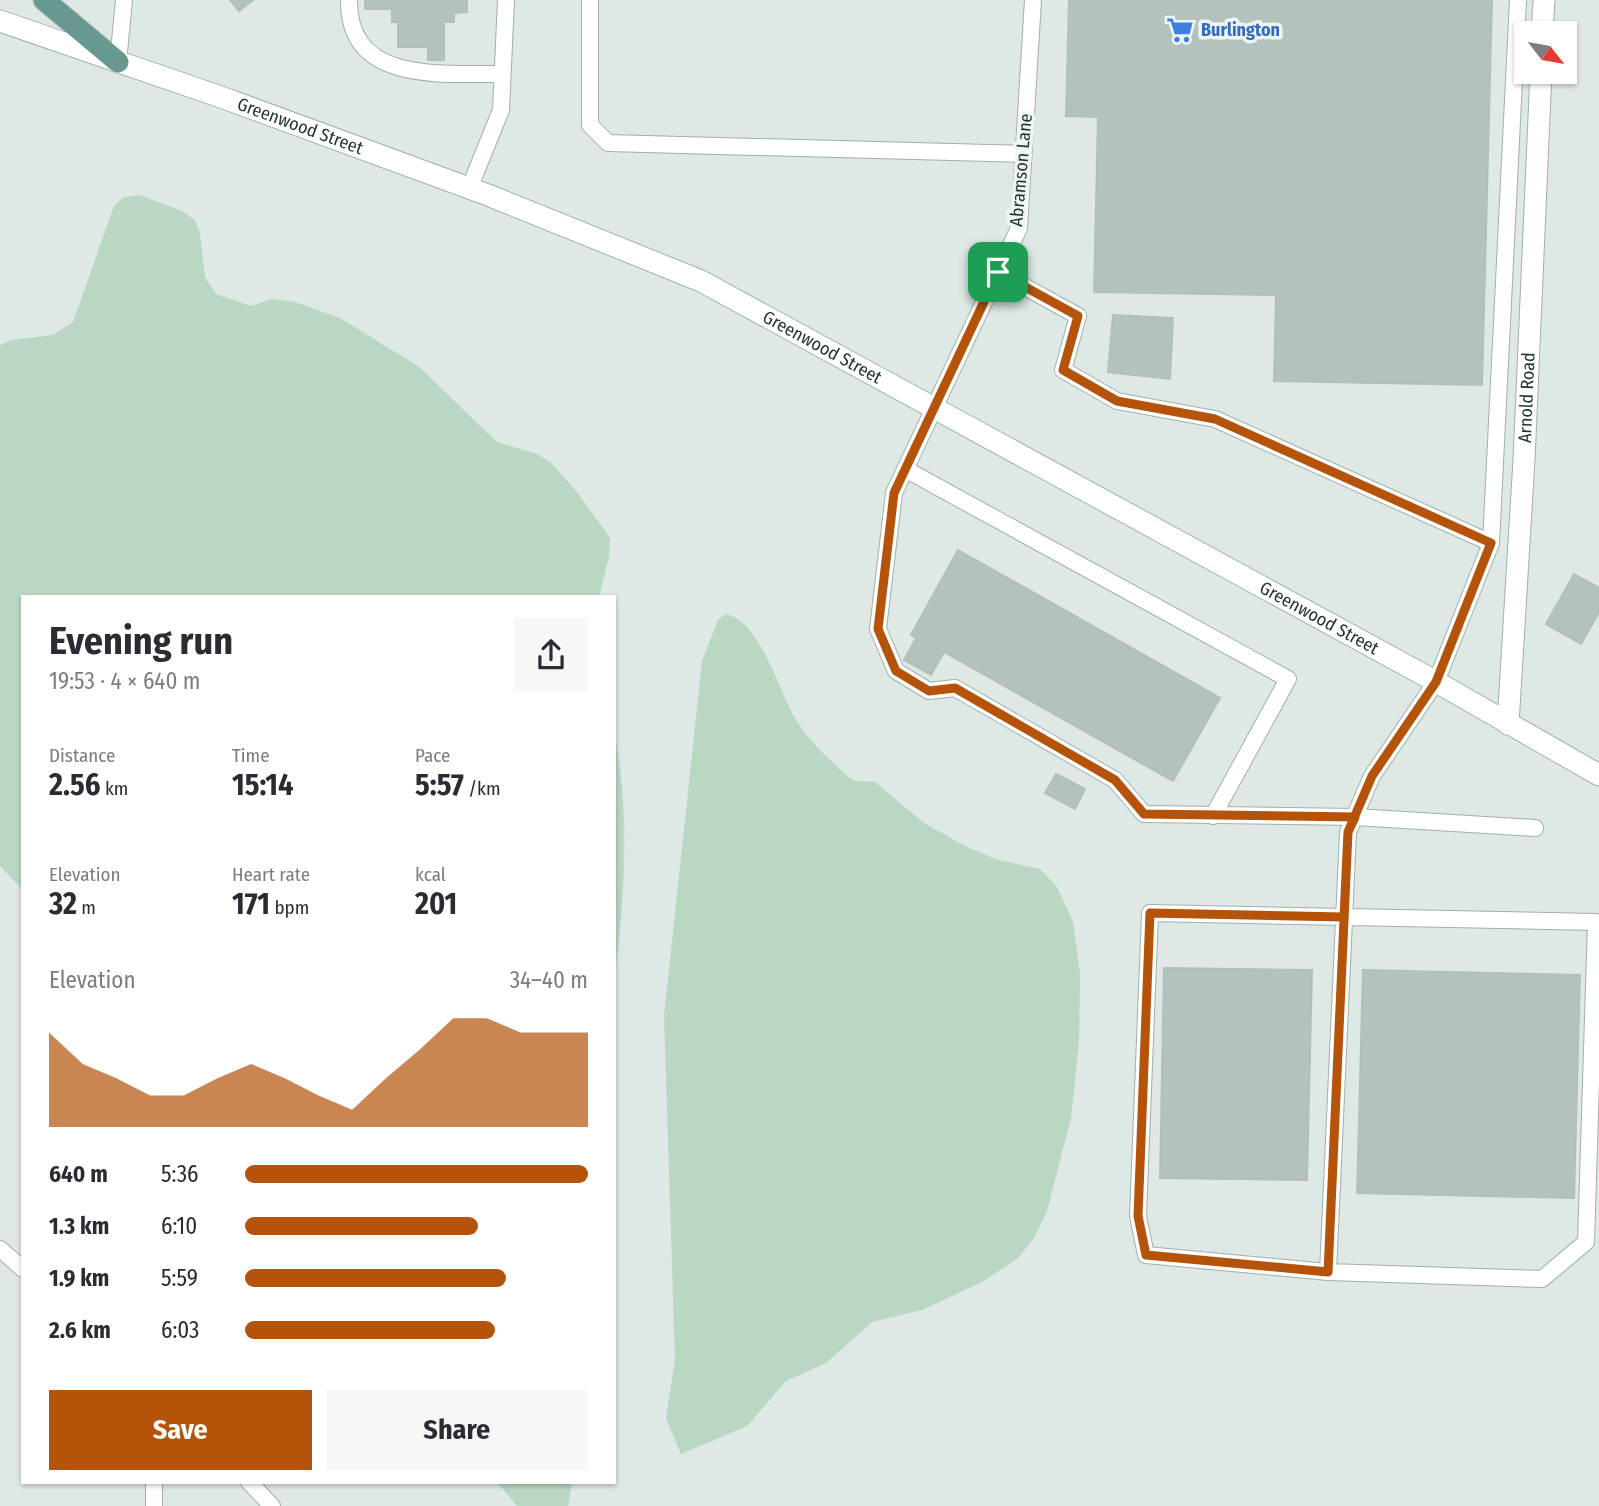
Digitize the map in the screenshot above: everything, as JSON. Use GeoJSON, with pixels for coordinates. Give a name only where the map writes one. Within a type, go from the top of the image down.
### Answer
{"type":"FeatureCollection","features":[{"type":"Feature","properties":{"kind":"main road"},"geometry":{"type":"LineString","coordinates":[[44,0],[118,62]]}},
{"type":"Feature","properties":{"kind":"main road"},"geometry":{"type":"LineString","coordinates":[[1543,21],[1544,0]]}},
{"type":"Feature","properties":{"kind":"main road","name":"Greenwood Street"},"geometry":{"type":"LineString","coordinates":[[0,21],[470,189],[575,228],[701,281],[1436,682],[1599,775]]}},
{"type":"Feature","properties":{"kind":"main road","name":"Arnold Road"},"geometry":{"type":"LineString","coordinates":[[1508,724],[1524,460],[1540,84]]}},
{"type":"Feature","properties":{"kind":"lane"},"geometry":{"type":"LineString","coordinates":[[118,62],[124,0]]}},
{"type":"Feature","properties":{"kind":"lane"},"geometry":{"type":"LineString","coordinates":[[349,0],[349,17],[359,42],[376,59],[411,73],[502,74]]}},
{"type":"Feature","properties":{"kind":"lane"},"geometry":{"type":"LineString","coordinates":[[470,189],[500,110],[506,0]]}},
{"type":"Feature","properties":{"kind":"lane"},"geometry":{"type":"LineString","coordinates":[[590,0],[590,125],[608,143],[1023,154]]}},
{"type":"Feature","properties":{"kind":"lane","name":"Abramson Lane"},"geometry":{"type":"LineString","coordinates":[[1033,0],[1018,228],[894,493],[878,629],[896,671],[929,691],[955,688],[1115,780],[1144,814],[1355,817],[1535,828]]}},
{"type":"Feature","properties":{"kind":"lane"},"geometry":{"type":"LineString","coordinates":[[1328,1272],[1348,832],[1372,776],[1436,682],[1491,543],[1518,0]]}},
{"type":"Feature","properties":{"kind":"lane"},"geometry":{"type":"LineString","coordinates":[[998,272],[1078,316],[1063,370],[1117,401],[1215,419],[1491,543]]}},
{"type":"Feature","properties":{"kind":"lane"},"geometry":{"type":"LineString","coordinates":[[905,469],[1288,679],[1213,816]]}},
{"type":"Feature","properties":{"kind":"lane"},"geometry":{"type":"LineString","coordinates":[[1150,913],[1596,922],[1586,1242],[1542,1279],[1328,1272],[1146,1255],[1138,1216],[1150,913]]}},
{"type":"Feature","properties":{"kind":"lane"},"geometry":{"type":"LineString","coordinates":[[0,1249],[21,1267]]}},
{"type":"Feature","properties":{"kind":"lane"},"geometry":{"type":"LineString","coordinates":[[154,1506],[155,1484]]}},
{"type":"Feature","properties":{"kind":"lane"},"geometry":{"type":"LineString","coordinates":[[251,1484],[272,1506]]}},
{"type":"Feature","properties":{"kind":"green space"},"geometry":{"type":"Polygon","coordinates":[[[140,195],[182,211],[195,220],[200,234],[205,277],[216,294],[251,306],[272,299],[295,302],[340,318],[418,366],[497,442],[537,454],[551,463],[577,492],[610,538],[609,557],[600,595],[21,595],[21,888],[0,866],[0,345],[12,340],[53,335],[73,322],[114,206],[124,197],[140,195]]]}},
{"type":"Feature","properties":{"kind":"green space"},"geometry":{"type":"Polygon","coordinates":[[[726,614],[739,620],[750,630],[768,660],[801,728],[847,776],[855,781],[875,782],[924,823],[967,847],[998,860],[1040,869],[1057,887],[1073,922],[1080,973],[1079,1043],[1071,1118],[1047,1211],[1034,1238],[1018,1258],[982,1282],[922,1310],[872,1322],[826,1363],[786,1381],[747,1426],[681,1454],[666,1418],[675,1359],[664,1016],[702,661],[718,620],[726,614]]]}},
{"type":"Feature","properties":{"kind":"green space"},"geometry":{"type":"Polygon","coordinates":[[[616,743],[624,826],[621,922],[616,968],[616,743]]]}},
{"type":"Feature","properties":{"kind":"green space"},"geometry":{"type":"Polygon","coordinates":[[[499,1484],[572,1484],[568,1506],[517,1506],[499,1484]]]}},
{"type":"Feature","properties":{"kind":"building"},"geometry":{"type":"Polygon","coordinates":[[[230,0],[253,0],[239,11],[230,0]]]}},
{"type":"Feature","properties":{"kind":"building"},"geometry":{"type":"Polygon","coordinates":[[[365,0],[467,0],[467,12],[454,13],[454,22],[444,22],[444,60],[428,60],[428,47],[398,47],[398,22],[392,22],[392,9],[365,9],[365,0]]]}},
{"type":"Feature","properties":{"kind":"building"},"geometry":{"type":"Polygon","coordinates":[[[1069,0],[1492,0],[1482,385],[1274,381],[1276,295],[1094,292],[1098,117],[1066,116],[1069,0]]]}},
{"type":"Feature","properties":{"kind":"building"},"geometry":{"type":"Polygon","coordinates":[[[1113,315],[1173,318],[1170,379],[1108,372],[1113,315]]]}},
{"type":"Feature","properties":{"kind":"building"},"geometry":{"type":"Polygon","coordinates":[[[958,550],[1220,698],[1173,781],[944,652],[931,675],[904,660],[916,638],[911,635],[958,550]]]}},
{"type":"Feature","properties":{"kind":"building"},"geometry":{"type":"Polygon","coordinates":[[[1574,574],[1599,588],[1599,612],[1581,644],[1546,624],[1574,574]]]}},
{"type":"Feature","properties":{"kind":"building"},"geometry":{"type":"Polygon","coordinates":[[[1056,774],[1085,789],[1075,809],[1045,793],[1056,774]]]}},
{"type":"Feature","properties":{"kind":"building"},"geometry":{"type":"Polygon","coordinates":[[[1164,968],[1312,970],[1307,1180],[1160,1178],[1164,968]]]}},
{"type":"Feature","properties":{"kind":"building"},"geometry":{"type":"Polygon","coordinates":[[[1363,970],[1580,975],[1574,1198],[1357,1193],[1363,970]]]}},
{"type":"Feature","properties":{"kind":"place","name":"Burlington"},"geometry":{"type":"Point","coordinates":[1180,30]}},
{"type":"Feature","properties":{"kind":"route"},"geometry":{"type":"LineString","coordinates":[[998,272],[894,493],[878,629],[896,671],[929,691],[955,688],[1115,780],[1144,814],[1355,817],[1348,832],[1328,1272],[1146,1255],[1138,1216],[1150,913],[1344,917],[1348,832],[1355,817],[1372,776],[1436,682],[1491,543],[1215,419],[1117,401],[1063,370],[1078,316],[998,272]]}}]}
